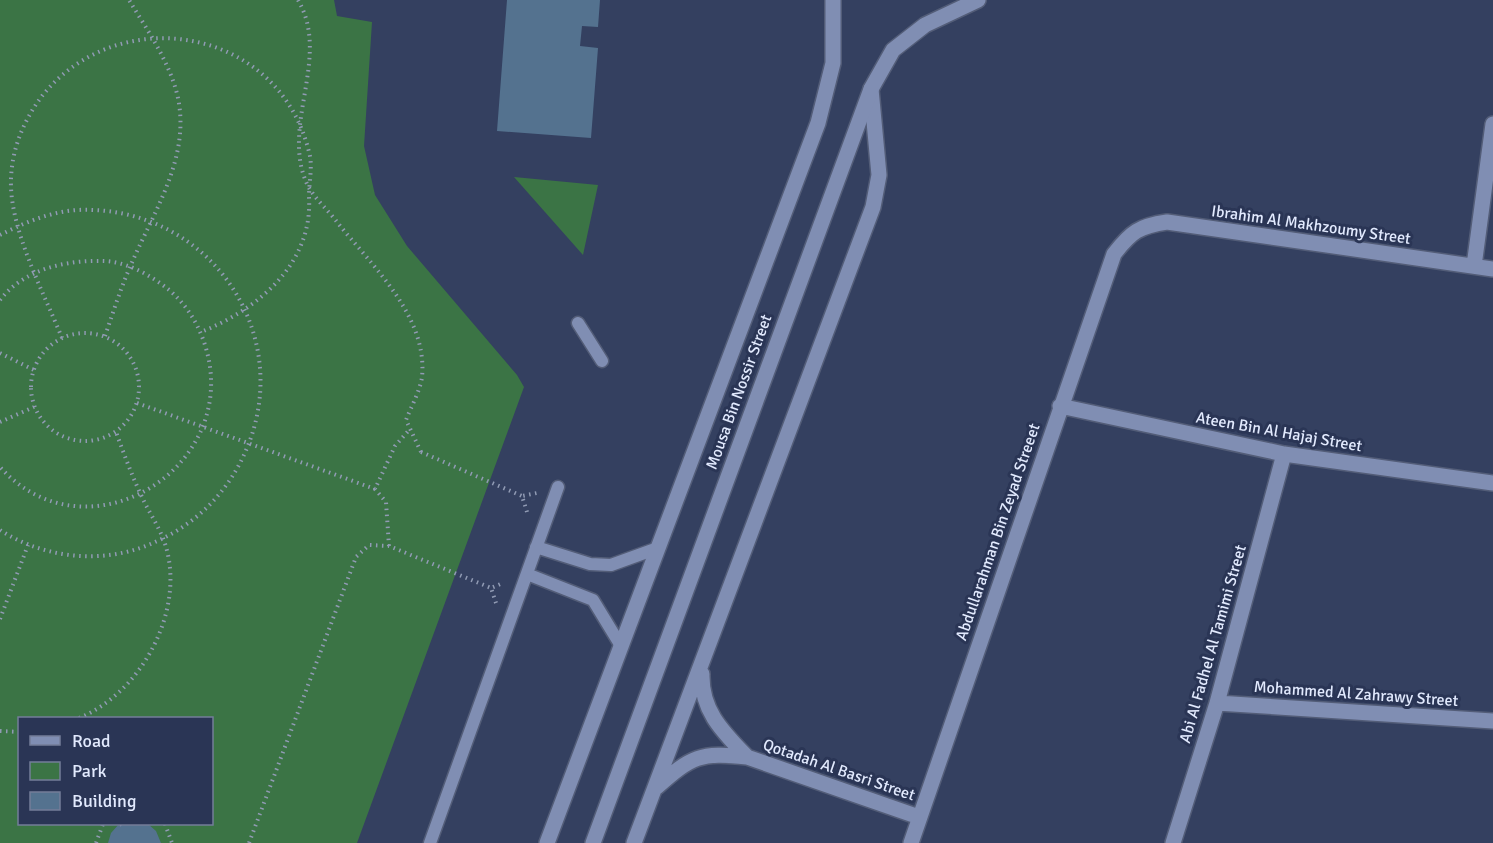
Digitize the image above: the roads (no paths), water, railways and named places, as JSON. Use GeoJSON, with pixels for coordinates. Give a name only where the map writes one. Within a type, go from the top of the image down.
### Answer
{"type":"FeatureCollection","features":[{"type":"Feature","properties":{"kind":"street","name":"Mousa Bin Nossir Street"},"geometry":{"type":"LineString","coordinates":[[547,843],[818,123],[833,63],[833,0]]}},
{"type":"Feature","properties":{"kind":"street","name":"Mousa Bin Nossir Street"},"geometry":{"type":"LineString","coordinates":[[592,843],[871,88],[893,50],[925,25],[978,0]]}},
{"type":"Feature","properties":{"kind":"street"},"geometry":{"type":"LineString","coordinates":[[634,843],[873,207],[879,174],[871,88]]}},
{"type":"Feature","properties":{"kind":"street"},"geometry":{"type":"LineString","coordinates":[[1474,266],[1493,124]]}},
{"type":"Feature","properties":{"kind":"street","name":"Ibrahim Al Makhzoumy Street"},"geometry":{"type":"LineString","coordinates":[[1128,236],[1146,225],[1167,222],[1493,268]]}},
{"type":"Feature","properties":{"kind":"street","name":"Abdullarahman Bin Zeyad Streeet"},"geometry":{"type":"LineString","coordinates":[[911,843],[1114,254],[1128,236]]}},
{"type":"Feature","properties":{"kind":"street","name":"Ateen Bin Al Hajaj Street"},"geometry":{"type":"LineString","coordinates":[[1060,406],[1284,454],[1493,483]]}},
{"type":"Feature","properties":{"kind":"street","name":"Abi Al Fadhel Al Tamimi Street"},"geometry":{"type":"LineString","coordinates":[[1173,843],[1217,703],[1284,454]]}},
{"type":"Feature","properties":{"kind":"street","name":"Qotadah Al Basri Street"},"geometry":{"type":"LineString","coordinates":[[702,663],[702,692],[709,712],[725,734],[747,757]]}},
{"type":"Feature","properties":{"kind":"street","name":"Mohammed Al Zahrawy Street"},"geometry":{"type":"LineString","coordinates":[[1217,703],[1493,721]]}},
{"type":"Feature","properties":{"kind":"street","name":"Qotadah Al Basri Street"},"geometry":{"type":"LineString","coordinates":[[654,789],[693,758],[718,754],[747,757],[919,817]]}},
{"type":"Feature","properties":{"kind":"lane"},"geometry":{"type":"LineString","coordinates":[[578,323],[602,361]]}},
{"type":"Feature","properties":{"kind":"lane"},"geometry":{"type":"LineString","coordinates":[[430,843],[558,487]]}},
{"type":"Feature","properties":{"kind":"lane"},"geometry":{"type":"LineString","coordinates":[[536,547],[590,564],[611,565],[658,548]]}},
{"type":"Feature","properties":{"kind":"lane"},"geometry":{"type":"LineString","coordinates":[[527,574],[593,600],[621,646]]}}]}
